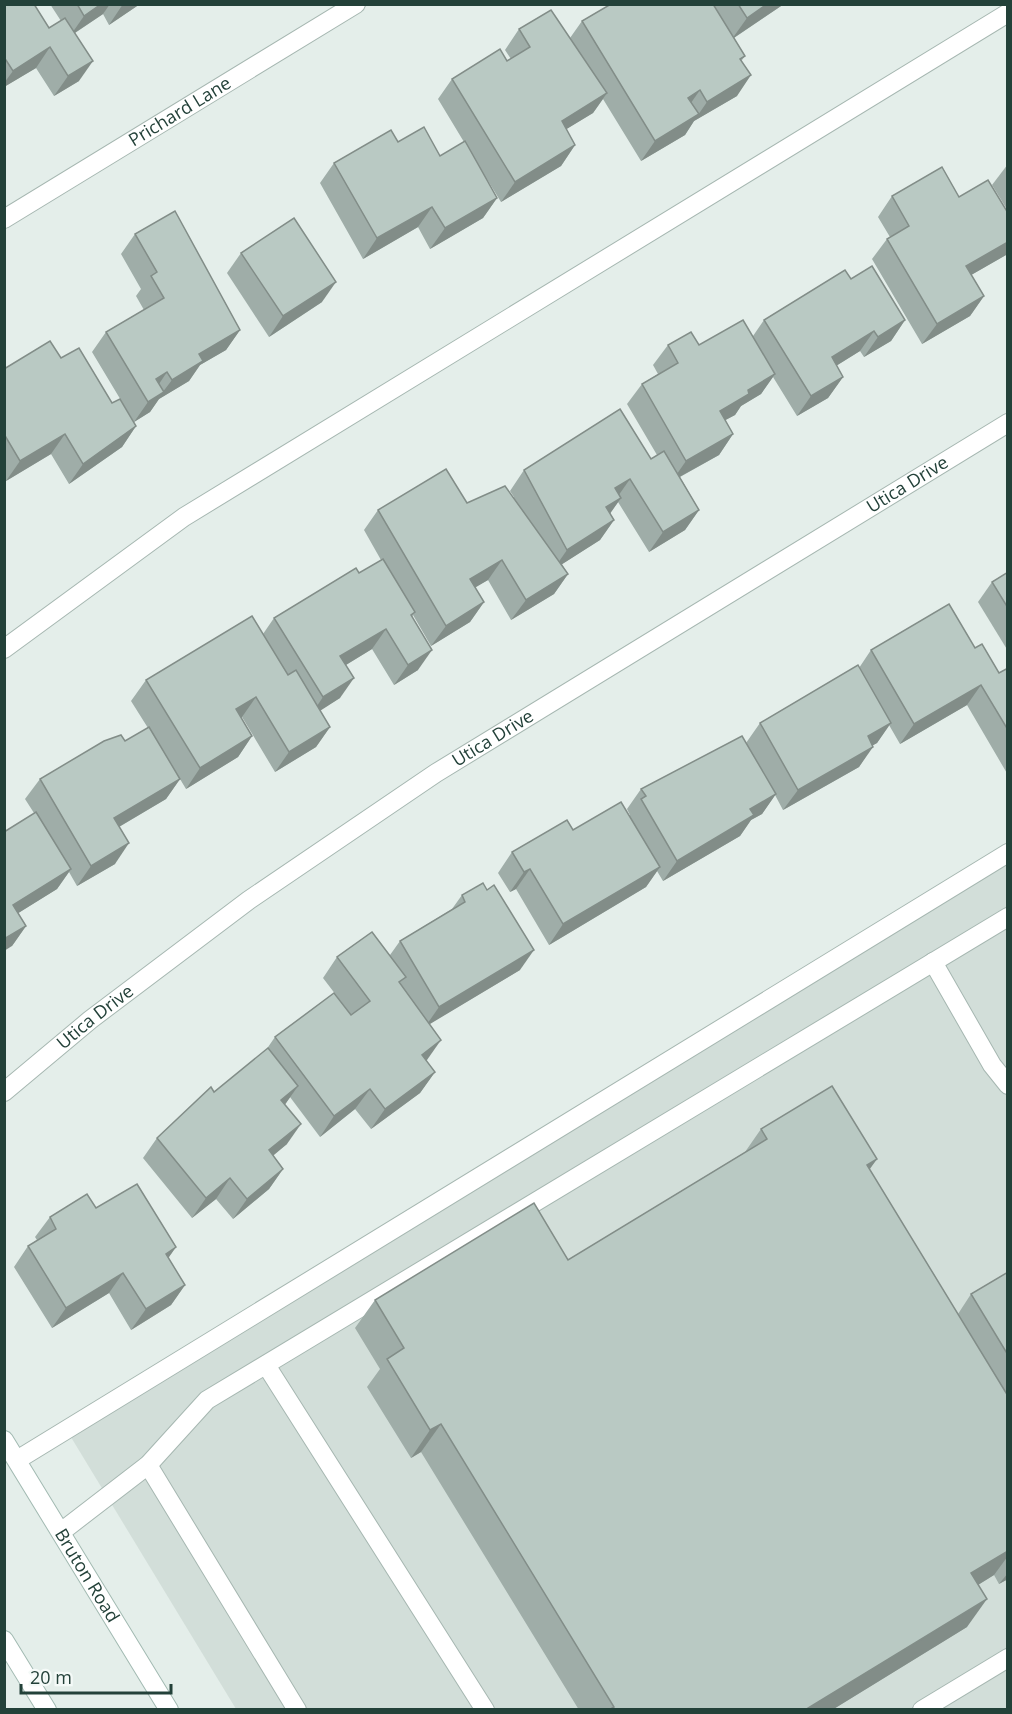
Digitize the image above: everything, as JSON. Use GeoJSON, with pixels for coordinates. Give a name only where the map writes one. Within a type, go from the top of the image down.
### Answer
{"type":"FeatureCollection","features":[{"type":"Feature","properties":{"kind":"street","name":"Prichard Lane"},"geometry":{"type":"LineString","coordinates":[[4,219],[356,4]]}},
{"type":"Feature","properties":{"kind":"street"},"geometry":{"type":"LineString","coordinates":[[4,649],[184,517],[1008,13]]}},
{"type":"Feature","properties":{"kind":"street","name":"Utica Drive"},"geometry":{"type":"LineString","coordinates":[[4,1092],[90,1020],[249,900],[436,773],[1008,423]]}},
{"type":"Feature","properties":{"kind":"street"},"geometry":{"type":"LineString","coordinates":[[17,1460],[1008,853]]}},
{"type":"Feature","properties":{"kind":"street"},"geometry":{"type":"LineString","coordinates":[[61,1532],[148,1465],[207,1400],[1008,917]]}},
{"type":"Feature","properties":{"kind":"street"},"geometry":{"type":"LineString","coordinates":[[933,962],[992,1065],[1008,1085]]}},
{"type":"Feature","properties":{"kind":"street"},"geometry":{"type":"LineString","coordinates":[[266,1365],[485,1710]]}},
{"type":"Feature","properties":{"kind":"street","name":"Bruton Road"},"geometry":{"type":"LineString","coordinates":[[4,1440],[169,1710]]}},
{"type":"Feature","properties":{"kind":"street"},"geometry":{"type":"LineString","coordinates":[[148,1465],[297,1710]]}},
{"type":"Feature","properties":{"kind":"street"},"geometry":{"type":"LineString","coordinates":[[4,1640],[47,1710]]}},
{"type":"Feature","properties":{"kind":"street"},"geometry":{"type":"LineString","coordinates":[[922,1710],[1008,1658]]}},
{"type":"Feature","properties":{"kind":"shaded area"},"geometry":{"type":"Polygon","coordinates":[[[1007,853],[1007,1709],[236,1709],[63,1424],[1007,853]]]}},
{"type":"Feature","properties":{"kind":"building"},"geometry":{"type":"Polygon","coordinates":[[[4,4],[34,4],[49,28],[65,18],[93,61],[68,76],[50,47],[13,71],[4,60],[4,4]]]}},
{"type":"Feature","properties":{"kind":"building"},"geometry":{"type":"Polygon","coordinates":[[[77,4],[101,4],[84,16],[77,4]]]}},
{"type":"Feature","properties":{"kind":"building"},"geometry":{"type":"Polygon","coordinates":[[[611,4],[713,4],[745,56],[740,59],[751,75],[707,102],[700,90],[688,98],[699,114],[655,141],[582,21],[611,4]]]}},
{"type":"Feature","properties":{"kind":"building"},"geometry":{"type":"Polygon","coordinates":[[[738,4],[767,4],[747,18],[738,4]]]}},
{"type":"Feature","properties":{"kind":"building"},"geometry":{"type":"Polygon","coordinates":[[[551,10],[607,93],[562,121],[575,145],[515,182],[452,79],[500,49],[507,61],[530,47],[519,29],[551,10]]]}},
{"type":"Feature","properties":{"kind":"building"},"geometry":{"type":"Polygon","coordinates":[[[424,127],[440,156],[465,141],[497,198],[445,228],[432,207],[377,238],[334,163],[391,130],[398,142],[424,127]]]}},
{"type":"Feature","properties":{"kind":"building"},"geometry":{"type":"Polygon","coordinates":[[[942,167],[959,197],[988,180],[1008,213],[1008,242],[966,266],[984,296],[937,324],[887,239],[909,226],[892,196],[942,167]]]}},
{"type":"Feature","properties":{"kind":"building"},"geometry":{"type":"Polygon","coordinates":[[[175,211],[240,330],[199,354],[203,361],[172,380],[167,372],[156,379],[164,392],[148,402],[106,332],[164,298],[151,276],[157,272],[135,234],[175,211]]]}},
{"type":"Feature","properties":{"kind":"building"},"geometry":{"type":"Polygon","coordinates":[[[294,218],[336,282],[283,316],[241,253],[294,218]]]}},
{"type":"Feature","properties":{"kind":"building"},"geometry":{"type":"Polygon","coordinates":[[[872,266],[905,320],[878,337],[874,331],[832,357],[843,377],[811,396],[764,320],[845,270],[851,279],[872,266]]]}},
{"type":"Feature","properties":{"kind":"building"},"geometry":{"type":"Polygon","coordinates":[[[743,320],[775,374],[748,390],[749,394],[720,411],[733,434],[686,461],[642,384],[678,363],[668,345],[691,332],[699,345],[743,320]]]}},
{"type":"Feature","properties":{"kind":"building"},"geometry":{"type":"Polygon","coordinates":[[[50,341],[61,358],[79,348],[112,403],[120,399],[136,426],[83,464],[65,434],[20,461],[4,434],[4,369],[50,341]]]}},
{"type":"Feature","properties":{"kind":"building"},"geometry":{"type":"Polygon","coordinates":[[[620,409],[651,459],[664,451],[699,510],[663,532],[630,479],[615,488],[621,498],[606,507],[614,520],[567,550],[524,470],[620,409]]]}},
{"type":"Feature","properties":{"kind":"building"},"geometry":{"type":"Polygon","coordinates":[[[446,469],[467,503],[505,486],[568,574],[526,600],[502,560],[470,579],[484,602],[446,626],[378,510],[446,469]]]}},
{"type":"Feature","properties":{"kind":"building"},"geometry":{"type":"Polygon","coordinates":[[[383,559],[415,612],[411,615],[432,650],[408,665],[386,629],[340,656],[354,678],[323,697],[274,618],[356,568],[359,573],[383,559]]]}},
{"type":"Feature","properties":{"kind":"building"},"geometry":{"type":"Polygon","coordinates":[[[1008,572],[1008,608],[992,582],[1008,572]]]}},
{"type":"Feature","properties":{"kind":"building"},"geometry":{"type":"Polygon","coordinates":[[[949,604],[975,648],[982,644],[999,673],[1008,668],[1008,730],[981,685],[914,724],[871,650],[949,604]]]}},
{"type":"Feature","properties":{"kind":"building"},"geometry":{"type":"Polygon","coordinates":[[[252,616],[288,675],[296,670],[330,727],[289,752],[256,697],[236,709],[252,736],[200,768],[146,680],[252,616]]]}},
{"type":"Feature","properties":{"kind":"building"},"geometry":{"type":"Polygon","coordinates":[[[858,665],[891,723],[868,736],[873,747],[798,790],[760,723],[858,665]]]}},
{"type":"Feature","properties":{"kind":"building"},"geometry":{"type":"Polygon","coordinates":[[[149,727],[180,779],[114,818],[129,843],[91,866],[40,779],[104,741],[121,735],[125,741],[149,727]]]}},
{"type":"Feature","properties":{"kind":"building"},"geometry":{"type":"Polygon","coordinates":[[[742,736],[776,794],[750,809],[754,815],[677,861],[641,799],[646,796],[641,789],[742,736]]]}},
{"type":"Feature","properties":{"kind":"building"},"geometry":{"type":"Polygon","coordinates":[[[621,802],[660,867],[563,924],[530,869],[524,872],[512,852],[567,820],[573,830],[621,802]]]}},
{"type":"Feature","properties":{"kind":"building"},"geometry":{"type":"Polygon","coordinates":[[[36,812],[71,869],[13,905],[26,926],[4,939],[4,832],[36,812]]]}},
{"type":"Feature","properties":{"kind":"building"},"geometry":{"type":"Polygon","coordinates":[[[483,883],[487,890],[494,885],[534,950],[439,1007],[400,941],[465,902],[462,895],[483,883]]]}},
{"type":"Feature","properties":{"kind":"building"},"geometry":{"type":"Polygon","coordinates":[[[372,932],[406,977],[399,982],[441,1040],[422,1055],[435,1072],[385,1109],[370,1089],[334,1116],[275,1037],[334,993],[351,1015],[370,1001],[337,957],[372,932]]]}},
{"type":"Feature","properties":{"kind":"building"},"geometry":{"type":"Polygon","coordinates":[[[268,1048],[298,1086],[281,1100],[301,1124],[269,1150],[283,1169],[247,1199],[230,1178],[206,1198],[157,1138],[211,1087],[214,1092],[268,1048]]]}},
{"type":"Feature","properties":{"kind":"building"},"geometry":{"type":"Polygon","coordinates":[[[832,1086],[877,1159],[867,1165],[1008,1396],[1008,1551],[971,1573],[987,1599],[805,1710],[609,1710],[614,1707],[441,1424],[430,1430],[387,1359],[404,1348],[375,1300],[534,1203],[568,1260],[767,1139],[761,1129],[832,1086]]]}},
{"type":"Feature","properties":{"kind":"building"},"geometry":{"type":"Polygon","coordinates":[[[137,1184],[176,1247],[166,1254],[185,1285],[146,1309],[123,1273],[66,1308],[28,1246],[56,1229],[50,1217],[87,1194],[96,1208],[137,1184]]]}},
{"type":"Feature","properties":{"kind":"building"},"geometry":{"type":"Polygon","coordinates":[[[1008,1272],[1008,1355],[971,1294],[1008,1272]]]}}]}
